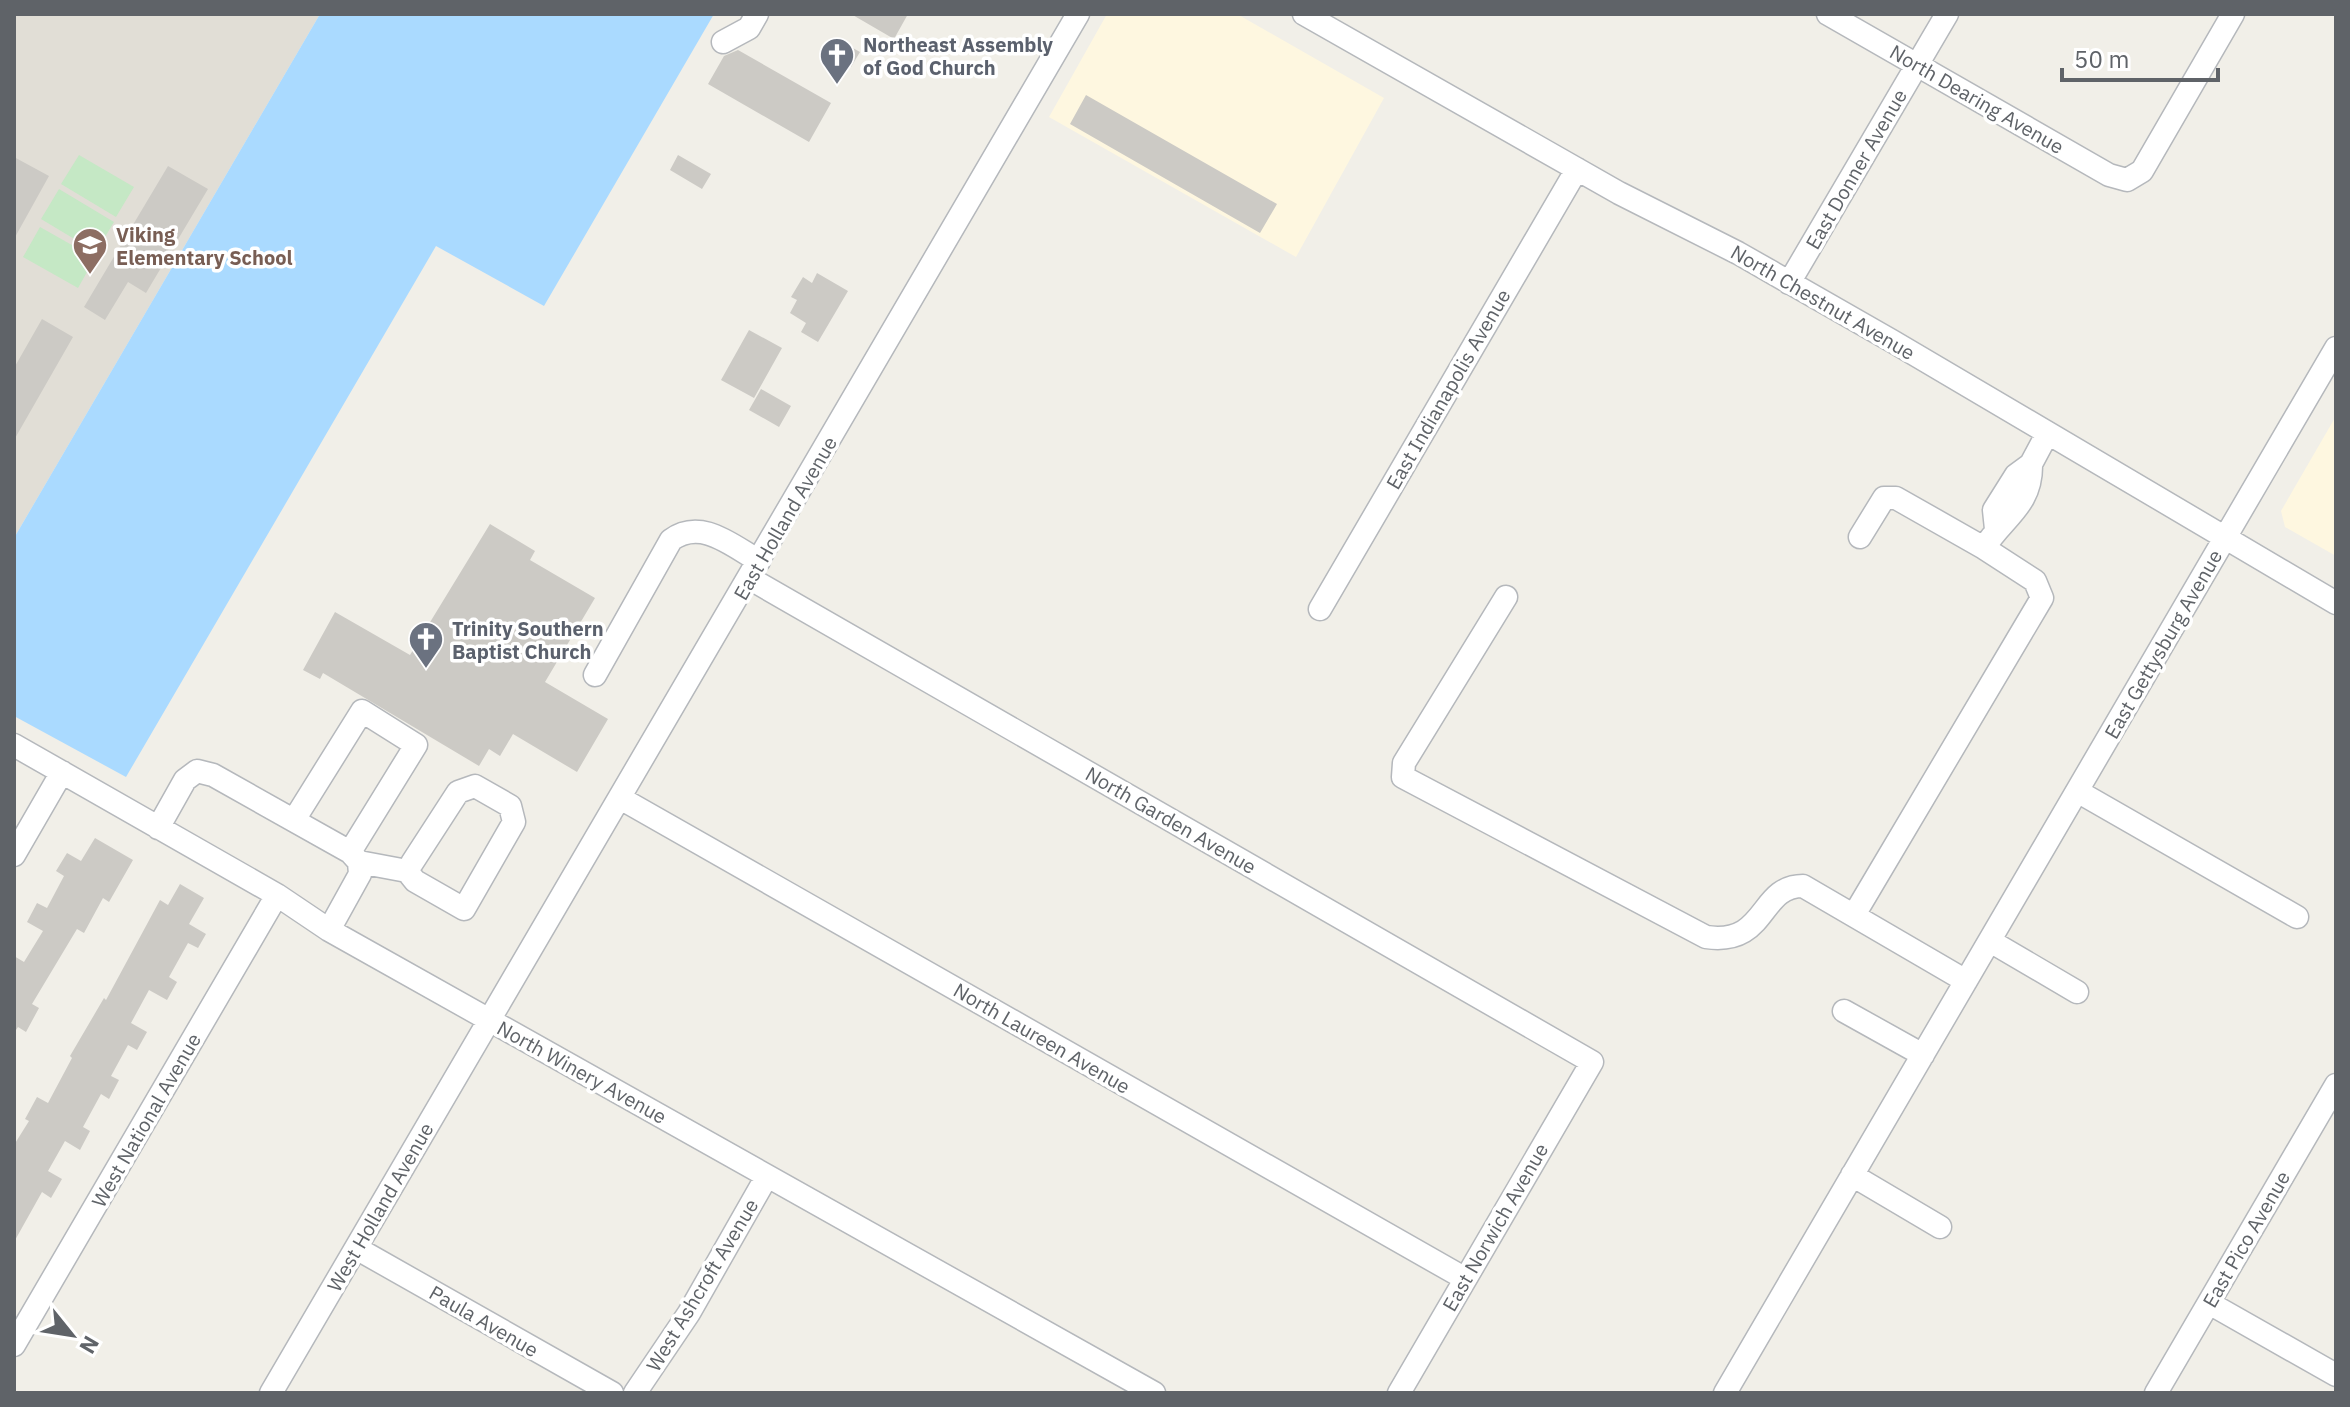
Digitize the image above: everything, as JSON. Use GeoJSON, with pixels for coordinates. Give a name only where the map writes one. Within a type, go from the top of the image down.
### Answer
{"type":"FeatureCollection","features":[{"type":"Feature","properties":{"kind":"street"},"geometry":{"type":"LineString","coordinates":[[723,42],[749,28],[757,14]]}},
{"type":"Feature","properties":{"kind":"street","name":"East Holland Avenue"},"geometry":{"type":"LineString","coordinates":[[489,1020],[1078,14]]}},
{"type":"Feature","properties":{"kind":"street","name":"North Chestnut Avenue"},"geometry":{"type":"LineString","coordinates":[[1304,14],[1577,169],[1789,283],[2227,536],[2336,603]]}},
{"type":"Feature","properties":{"kind":"street","name":"North Dearing Avenue"},"geometry":{"type":"LineString","coordinates":[[1828,14],[2109,175],[2127,180],[2142,171],[2233,14]]}},
{"type":"Feature","properties":{"kind":"street","name":"East Donner Avenue"},"geometry":{"type":"LineString","coordinates":[[1789,283],[1947,14]]}},
{"type":"Feature","properties":{"kind":"street","name":"East Indianapolis Avenue"},"geometry":{"type":"LineString","coordinates":[[1320,609],[1577,169]]}},
{"type":"Feature","properties":{"kind":"street","name":"East Gettysburg Avenue"},"geometry":{"type":"LineString","coordinates":[[1725,1393],[2336,348]]}},
{"type":"Feature","properties":{"kind":"street"},"geometry":{"type":"LineString","coordinates":[[1990,538],[1994,510],[2016,475],[2031,464],[2047,434]]}},
{"type":"Feature","properties":{"kind":"street"},"geometry":{"type":"LineString","coordinates":[[1854,915],[2042,598],[2035,581],[1990,538],[1896,498],[1884,498],[1860,537]]}},
{"type":"Feature","properties":{"kind":"street","name":"North Garden Avenue"},"geometry":{"type":"LineString","coordinates":[[595,675],[671,540],[684,531],[698,529],[710,533],[754,570],[1592,1062]]}},
{"type":"Feature","properties":{"kind":"street"},"geometry":{"type":"LineString","coordinates":[[1506,597],[1404,763],[1403,777],[1706,937],[1722,939],[1739,935],[1755,924],[1779,892],[1791,886],[1803,886],[1966,981]]}},
{"type":"Feature","properties":{"kind":"street"},"geometry":{"type":"LineString","coordinates":[[294,820],[362,711],[416,745],[355,857],[360,874],[329,930]]}},
{"type":"Feature","properties":{"kind":"street","name":"North Winery Avenue"},"geometry":{"type":"LineString","coordinates":[[14,745],[277,895],[329,930],[1154,1393]]}},
{"type":"Feature","properties":{"kind":"street"},"geometry":{"type":"LineString","coordinates":[[158,828],[185,780],[197,771],[213,775],[355,857],[407,871],[415,881],[464,909],[514,822],[510,806],[475,786],[458,792],[412,863]]}},
{"type":"Feature","properties":{"kind":"street"},"geometry":{"type":"LineString","coordinates":[[14,855],[62,772]]}},
{"type":"Feature","properties":{"kind":"street"},"geometry":{"type":"LineString","coordinates":[[2077,791],[2297,917]]}},
{"type":"Feature","properties":{"kind":"street","name":"North Laureen Avenue"},"geometry":{"type":"LineString","coordinates":[[620,798],[1464,1278]]}},
{"type":"Feature","properties":{"kind":"street","name":"West National Avenue"},"geometry":{"type":"LineString","coordinates":[[14,1345],[277,895]]}},
{"type":"Feature","properties":{"kind":"street"},"geometry":{"type":"LineString","coordinates":[[1990,941],[2077,992]]}},
{"type":"Feature","properties":{"kind":"street"},"geometry":{"type":"LineString","coordinates":[[1844,1011],[1923,1055]]}},
{"type":"Feature","properties":{"kind":"street","name":"West Holland Avenue"},"geometry":{"type":"LineString","coordinates":[[271,1393],[489,1020]]}},
{"type":"Feature","properties":{"kind":"street","name":"East Norwich Avenue"},"geometry":{"type":"LineString","coordinates":[[1399,1393],[1592,1062]]}},
{"type":"Feature","properties":{"kind":"street","name":"East Pico Avenue"},"geometry":{"type":"LineString","coordinates":[[2156,1393],[2336,1085]]}},
{"type":"Feature","properties":{"kind":"street"},"geometry":{"type":"LineString","coordinates":[[1852,1175],[1940,1227]]}},
{"type":"Feature","properties":{"kind":"street","name":"West Ashcroft Avenue"},"geometry":{"type":"LineString","coordinates":[[635,1393],[689,1313],[767,1176]]}},
{"type":"Feature","properties":{"kind":"street","name":"Paula Avenue"},"geometry":{"type":"LineString","coordinates":[[356,1248],[612,1393]]}},
{"type":"Feature","properties":{"kind":"street"},"geometry":{"type":"LineString","coordinates":[[2209,1303],[2336,1375]]}},
{"type":"Feature","properties":{"kind":"shaded area","name":"Viking Elementary School"},"geometry":{"type":"Polygon","coordinates":[[[14,14],[320,14],[14,538],[14,14]]]}},
{"type":"Feature","properties":{"kind":"shaded area"},"geometry":{"type":"Polygon","coordinates":[[[1107,14],[1237,14],[1384,98],[1296,257],[1049,117],[1107,14]]]}},
{"type":"Feature","properties":{"kind":"shaded area"},"geometry":{"type":"Polygon","coordinates":[[[2336,416],[2336,556],[2285,527],[2281,511],[2336,416]]]}},
{"type":"Feature","properties":{"kind":"green space"},"geometry":{"type":"Polygon","coordinates":[[[79,155],[134,187],[116,217],[61,184],[79,155]]]}},
{"type":"Feature","properties":{"kind":"green space"},"geometry":{"type":"Polygon","coordinates":[[[59,189],[114,222],[96,252],[41,219],[59,189]]]}},
{"type":"Feature","properties":{"kind":"green space"},"geometry":{"type":"Polygon","coordinates":[[[40,227],[95,258],[78,288],[23,257],[40,227]]]}},
{"type":"Feature","properties":{"kind":"water"},"geometry":{"type":"Polygon","coordinates":[[[320,14],[714,14],[544,306],[436,246],[126,777],[14,716],[14,538],[320,14]]]}},
{"type":"Feature","properties":{"kind":"building"},"geometry":{"type":"Polygon","coordinates":[[[851,14],[908,14],[894,39],[851,14]]]}},
{"type":"Feature","properties":{"kind":"building"},"geometry":{"type":"Polygon","coordinates":[[[842,42],[860,52],[851,67],[833,58],[842,42]]]}},
{"type":"Feature","properties":{"kind":"building"},"geometry":{"type":"Polygon","coordinates":[[[738,50],[831,103],[809,142],[708,84],[724,56],[738,50]]]}},
{"type":"Feature","properties":{"kind":"building"},"geometry":{"type":"Polygon","coordinates":[[[1086,95],[1277,204],[1260,233],[1070,124],[1086,95]]]}},
{"type":"Feature","properties":{"kind":"building"},"geometry":{"type":"Polygon","coordinates":[[[678,155],[711,174],[702,189],[670,170],[678,155]]]}},
{"type":"Feature","properties":{"kind":"building"},"geometry":{"type":"Polygon","coordinates":[[[14,157],[49,176],[14,239],[14,157]]]}},
{"type":"Feature","properties":{"kind":"building"},"geometry":{"type":"Polygon","coordinates":[[[168,166],[208,189],[146,293],[128,282],[105,320],[84,307],[168,166]]]}},
{"type":"Feature","properties":{"kind":"building"},"geometry":{"type":"Polygon","coordinates":[[[817,273],[848,291],[818,342],[801,332],[806,323],[790,313],[797,300],[791,297],[803,277],[812,283],[817,273]]]}},
{"type":"Feature","properties":{"kind":"building"},"geometry":{"type":"Polygon","coordinates":[[[42,319],[73,337],[14,440],[14,368],[42,319]]]}},
{"type":"Feature","properties":{"kind":"building"},"geometry":{"type":"Polygon","coordinates":[[[749,330],[782,348],[754,398],[721,380],[749,330]]]}},
{"type":"Feature","properties":{"kind":"building"},"geometry":{"type":"Polygon","coordinates":[[[761,389],[791,406],[779,427],[749,410],[761,389]]]}},
{"type":"Feature","properties":{"kind":"building"},"geometry":{"type":"Polygon","coordinates":[[[490,524],[535,551],[530,560],[595,598],[545,682],[608,719],[577,772],[513,734],[500,756],[489,749],[479,766],[323,673],[320,679],[303,670],[335,612],[410,655],[490,524]]]}},
{"type":"Feature","properties":{"kind":"building"},"geometry":{"type":"Polygon","coordinates":[[[95,838],[133,860],[109,902],[103,898],[84,933],[77,929],[32,1004],[39,1008],[26,1032],[18,1027],[14,1033],[14,956],[24,962],[43,931],[27,922],[37,903],[47,908],[64,876],[56,871],[67,853],[81,861],[95,838]]]}},
{"type":"Feature","properties":{"kind":"building"},"geometry":{"type":"Polygon","coordinates":[[[180,884],[204,898],[189,924],[206,934],[198,948],[188,943],[169,977],[177,982],[167,1000],[149,990],[131,1023],[147,1032],[137,1050],[128,1045],[111,1076],[119,1080],[109,1099],[101,1094],[83,1127],[90,1131],[80,1150],[65,1141],[48,1171],[62,1179],[51,1198],[42,1192],[14,1242],[14,1145],[29,1121],[25,1119],[37,1097],[48,1103],[72,1058],[70,1056],[104,998],[106,1000],[160,900],[168,905],[180,884]]]}},
{"type":"Feature","properties":{"kind":"place","name":"Northeast Assembly of God Church"},"geometry":{"type":"Point","coordinates":[837,86]}},
{"type":"Feature","properties":{"kind":"place","name":"Viking Elementary School"},"geometry":{"type":"Point","coordinates":[90,276]}},
{"type":"Feature","properties":{"kind":"place","name":"Trinity Southern Baptist Church"},"geometry":{"type":"Point","coordinates":[426,670]}}]}
